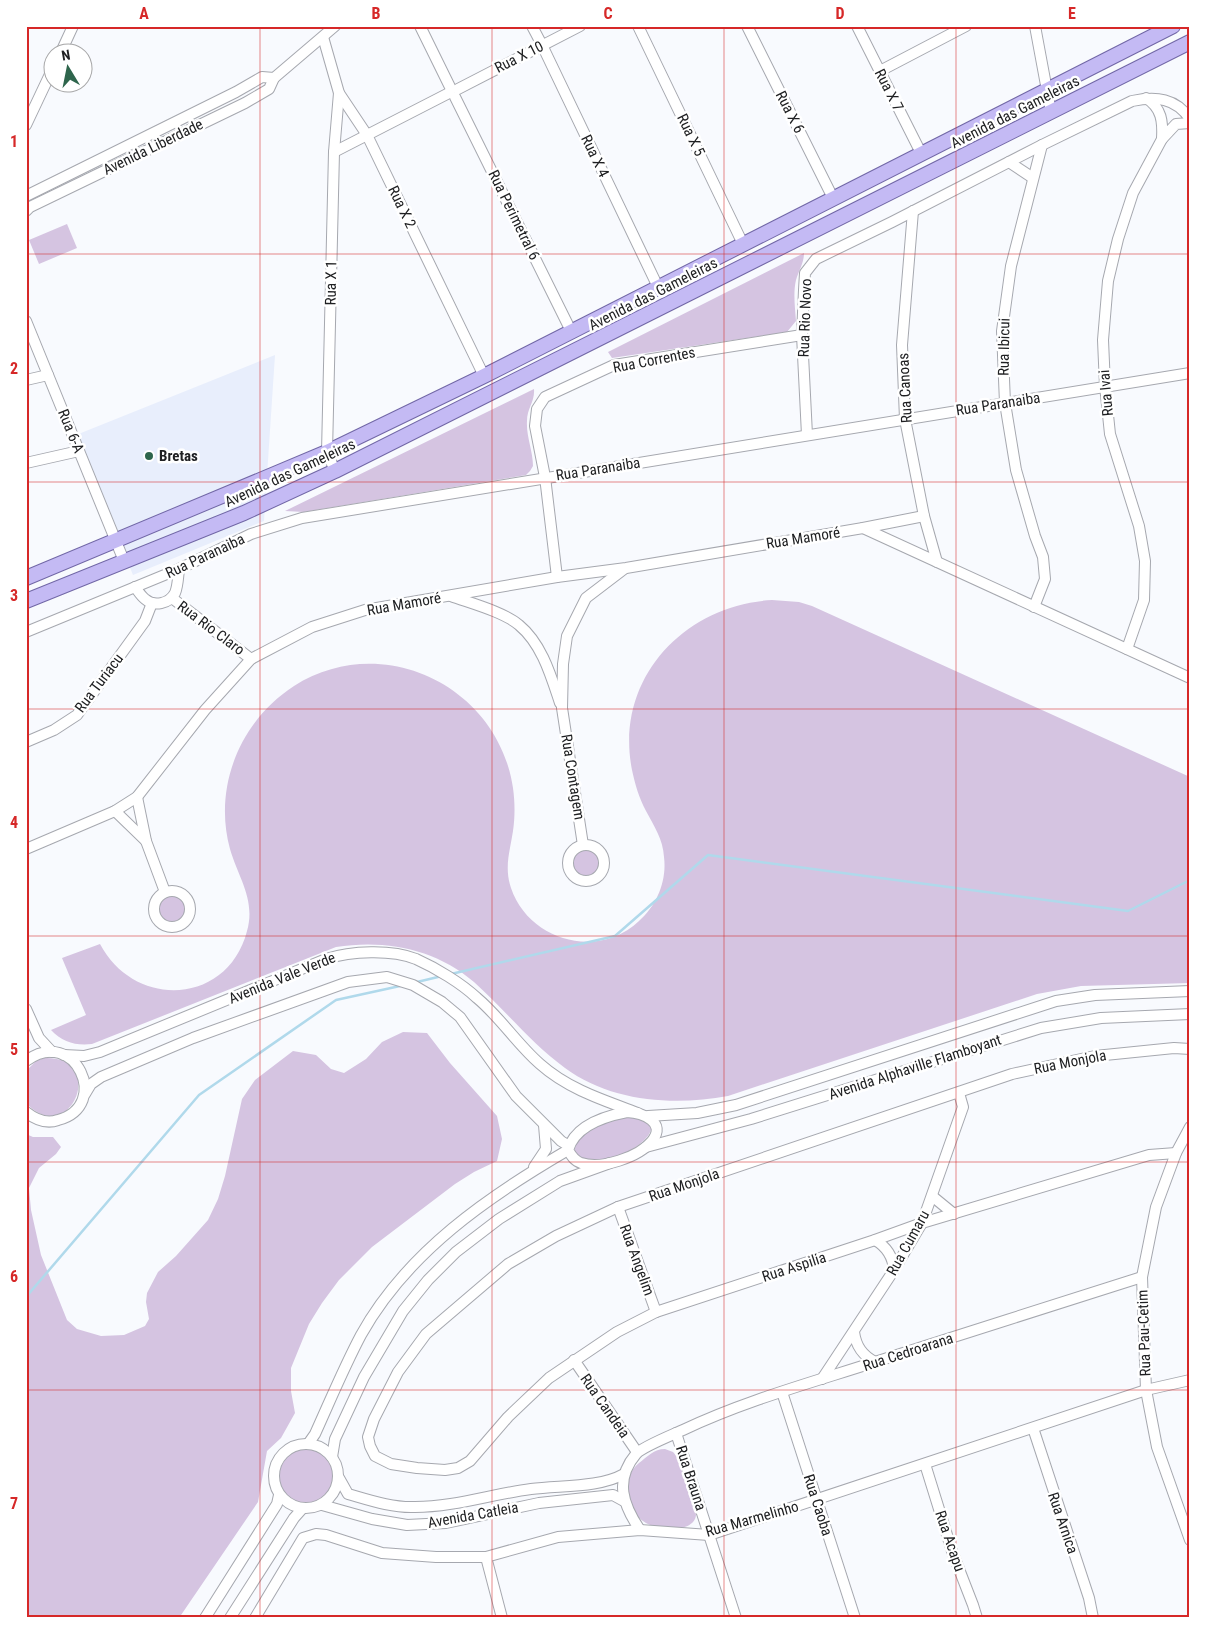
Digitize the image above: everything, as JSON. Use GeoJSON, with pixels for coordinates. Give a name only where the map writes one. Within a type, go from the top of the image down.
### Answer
{"type":"FeatureCollection","features":[{"type":"Feature","properties":{"kind":"main road","name":"Avenida das Gameleiras"},"geometry":{"type":"LineString","coordinates":[[26,578],[326,452],[484,376],[572,333],[658,287],[1173,26]]}},
{"type":"Feature","properties":{"kind":"main road","name":"Avenida das Gameleiras"},"geometry":{"type":"LineString","coordinates":[[26,601],[244,513],[334,471],[645,317],[1190,42]]}},
{"type":"Feature","properties":{"kind":"main road"},"geometry":{"type":"LineString","coordinates":[[645,317],[661,301],[662,297],[658,287]]}},
{"type":"Feature","properties":{"kind":"street"},"geometry":{"type":"LineString","coordinates":[[66,42],[73,26]]}},
{"type":"Feature","properties":{"kind":"street","name":"Avenida Liberdade"},"geometry":{"type":"LineString","coordinates":[[26,211],[30,207],[245,103],[269,89],[274,78],[335,26]]}},
{"type":"Feature","properties":{"kind":"street","name":"Rua Perimetral 6"},"geometry":{"type":"LineString","coordinates":[[420,26],[572,333]]}},
{"type":"Feature","properties":{"kind":"street","name":"Rua X 4"},"geometry":{"type":"LineString","coordinates":[[532,26],[658,287]]}},
{"type":"Feature","properties":{"kind":"street","name":"Rua X 10"},"geometry":{"type":"LineString","coordinates":[[334,152],[580,26]]}},
{"type":"Feature","properties":{"kind":"street","name":"Rua X 5"},"geometry":{"type":"LineString","coordinates":[[638,26],[743,244]]}},
{"type":"Feature","properties":{"kind":"street","name":"Rua X 6"},"geometry":{"type":"LineString","coordinates":[[747,26],[834,198]]}},
{"type":"Feature","properties":{"kind":"street","name":"Rua X 7"},"geometry":{"type":"LineString","coordinates":[[857,26],[921,154]]}},
{"type":"Feature","properties":{"kind":"street"},"geometry":{"type":"LineString","coordinates":[[880,71],[966,26]]}},
{"type":"Feature","properties":{"kind":"street"},"geometry":{"type":"LineString","coordinates":[[1035,26],[1051,112]]}},
{"type":"Feature","properties":{"kind":"street","name":"Rua X 2"},"geometry":{"type":"LineString","coordinates":[[323,37],[339,93],[367,135],[484,376]]}},
{"type":"Feature","properties":{"kind":"street","name":"Avenida Liberdade"},"geometry":{"type":"LineString","coordinates":[[26,196],[236,92],[262,77],[274,78]]}},
{"type":"Feature","properties":{"kind":"street"},"geometry":{"type":"LineString","coordinates":[[26,125],[42,91]]}},
{"type":"Feature","properties":{"kind":"street","name":"Rua X 1"},"geometry":{"type":"LineString","coordinates":[[334,471],[326,452],[334,152],[339,93]]}},
{"type":"Feature","properties":{"kind":"street"},"geometry":{"type":"LineString","coordinates":[[1146,98],[1155,105],[1160,114],[1162,139]]}},
{"type":"Feature","properties":{"kind":"street","name":"Rua Rio Novo"},"geometry":{"type":"LineString","coordinates":[[807,435],[802,335],[805,273],[816,259],[1042,145],[1132,102],[1146,98],[1159,98],[1175,103],[1190,119]]}},
{"type":"Feature","properties":{"kind":"street","name":"Rua Ivai"},"geometry":{"type":"LineString","coordinates":[[1128,649],[1144,600],[1145,561],[1139,526],[1110,434],[1102,340],[1108,281],[1118,239],[1133,193],[1162,139],[1176,124],[1190,123]]}},
{"type":"Feature","properties":{"kind":"street","name":"Rua Ibicui"},"geometry":{"type":"LineString","coordinates":[[1034,607],[1045,579],[1043,557],[1016,470],[1005,403],[1002,331],[1010,266],[1042,145]]}},
{"type":"Feature","properties":{"kind":"street"},"geometry":{"type":"LineString","coordinates":[[1009,162],[1033,178]]}},
{"type":"Feature","properties":{"kind":"street","name":"Rua Canoas"},"geometry":{"type":"LineString","coordinates":[[913,211],[902,345],[905,419],[924,516],[937,562]]}},
{"type":"Feature","properties":{"kind":"street"},"geometry":{"type":"LineString","coordinates":[[892,222],[911,236]]}},
{"type":"Feature","properties":{"kind":"street","name":"Rua 6-A"},"geometry":{"type":"LineString","coordinates":[[26,321],[124,561]]}},
{"type":"Feature","properties":{"kind":"street","name":"Rua Correntes"},"geometry":{"type":"LineString","coordinates":[[557,577],[545,477],[535,426],[537,409],[546,397],[614,365],[802,335]]}},
{"type":"Feature","properties":{"kind":"street","name":"Rua Paranaiba"},"geometry":{"type":"LineString","coordinates":[[26,632],[179,569],[251,534],[302,518],[1190,372]]}},
{"type":"Feature","properties":{"kind":"street"},"geometry":{"type":"LineString","coordinates":[[26,380],[48,375]]}},
{"type":"Feature","properties":{"kind":"street"},"geometry":{"type":"LineString","coordinates":[[26,463],[79,451]]}},
{"type":"Feature","properties":{"kind":"street","name":"Rua Mamoré"},"geometry":{"type":"LineString","coordinates":[[26,849],[115,810],[137,796],[205,710],[251,659],[312,627],[365,610],[557,577],[626,568],[924,516]]}},
{"type":"Feature","properties":{"kind":"street"},"geometry":{"type":"LineString","coordinates":[[863,528],[1190,678]]}},
{"type":"Feature","properties":{"kind":"street","name":"Rua Contagem"},"geometry":{"type":"LineString","coordinates":[[583,845],[562,708],[563,664],[567,636],[586,598],[626,568]]}},
{"type":"Feature","properties":{"kind":"street","name":"Rua Rio Claro"},"geometry":{"type":"LineString","coordinates":[[152,603],[163,604],[172,598],[176,591],[179,569]]}},
{"type":"Feature","properties":{"kind":"street"},"geometry":{"type":"LineString","coordinates":[[134,587],[144,599],[152,603]]}},
{"type":"Feature","properties":{"kind":"street","name":"Rua Contagem"},"geometry":{"type":"LineString","coordinates":[[450,596],[489,610],[519,624],[535,643],[547,666],[562,708]]}},
{"type":"Feature","properties":{"kind":"street","name":"Rua Rio Claro"},"geometry":{"type":"LineString","coordinates":[[172,598],[251,659]]}},
{"type":"Feature","properties":{"kind":"street","name":"Rua Turiacu"},"geometry":{"type":"LineString","coordinates":[[26,742],[54,730],[77,715],[145,621],[152,603]]}},
{"type":"Feature","properties":{"kind":"street"},"geometry":{"type":"LineString","coordinates":[[547,666],[563,664]]}},
{"type":"Feature","properties":{"kind":"street"},"geometry":{"type":"LineString","coordinates":[[137,796],[146,841],[165,892]]}},
{"type":"Feature","properties":{"kind":"street"},"geometry":{"type":"LineString","coordinates":[[115,810],[146,841]]}},
{"type":"Feature","properties":{"kind":"street","name":"Avenida Vale Verde"},"geometry":{"type":"LineString","coordinates":[[52,1052],[84,1056],[100,1052],[326,960],[340,955],[374,952],[415,959],[457,982],[478,998],[540,1064],[563,1082],[585,1094],[643,1114]]}},
{"type":"Feature","properties":{"kind":"street","name":"Avenida Vale Verde"},"geometry":{"type":"LineString","coordinates":[[26,1112],[32,1117],[43,1121],[54,1122],[64,1119],[74,1113],[91,1084],[101,1077],[193,1038],[348,982],[387,977],[413,985],[442,1002],[460,1017],[516,1096],[568,1148],[574,1159],[581,1164],[610,1163]]}},
{"type":"Feature","properties":{"kind":"street","name":"Avenida Alphaville Flamboyant"},"geometry":{"type":"LineString","coordinates":[[568,1148],[574,1137],[596,1121],[611,1115],[627,1112],[643,1114],[697,1113],[736,1105],[1056,1001],[1103,994],[1190,991]]}},
{"type":"Feature","properties":{"kind":"street"},"geometry":{"type":"LineString","coordinates":[[26,1009],[39,1038],[52,1052]]}},
{"type":"Feature","properties":{"kind":"street","name":"Avenida Alphaville Flamboyant"},"geometry":{"type":"LineString","coordinates":[[610,1163],[630,1158],[646,1148],[751,1119],[1041,1028],[1101,1018],[1190,1014]]}},
{"type":"Feature","properties":{"kind":"street","name":"Rua Monjola"},"geometry":{"type":"LineString","coordinates":[[458,1468],[445,1470],[417,1468],[390,1464],[375,1456],[368,1436],[374,1419],[398,1372],[426,1334],[508,1264],[556,1236],[618,1207],[1012,1074],[1094,1056],[1174,1048],[1190,1049]]}},
{"type":"Feature","properties":{"kind":"street"},"geometry":{"type":"LineString","coordinates":[[27,1058],[52,1052]]}},
{"type":"Feature","properties":{"kind":"street"},"geometry":{"type":"LineString","coordinates":[[64,1054],[74,1061],[82,1071],[85,1082],[85,1094]]}},
{"type":"Feature","properties":{"kind":"street","name":"Rua Cumaru"},"geometry":{"type":"LineString","coordinates":[[822,1379],[894,1270],[922,1223],[963,1107],[959,1093]]}},
{"type":"Feature","properties":{"kind":"street"},"geometry":{"type":"LineString","coordinates":[[643,1114],[655,1124],[656,1134],[646,1148]]}},
{"type":"Feature","properties":{"kind":"street"},"geometry":{"type":"LineString","coordinates":[[528,1175],[546,1150],[544,1125]]}},
{"type":"Feature","properties":{"kind":"street","name":"Rua Pau-Cetim"},"geometry":{"type":"LineString","coordinates":[[1190,1127],[1176,1153],[1156,1208],[1142,1277],[1146,1390],[1157,1446],[1190,1540]]}},
{"type":"Feature","properties":{"kind":"street"},"geometry":{"type":"LineString","coordinates":[[308,1444],[315,1434],[362,1333],[384,1299],[405,1274],[441,1238],[484,1203],[568,1148]]}},
{"type":"Feature","properties":{"kind":"street","name":"Rua Aspilia"},"geometry":{"type":"LineString","coordinates":[[458,1468],[470,1461],[508,1417],[549,1378],[617,1332],[656,1312],[922,1223],[1150,1155],[1176,1153]]}},
{"type":"Feature","properties":{"kind":"street"},"geometry":{"type":"LineString","coordinates":[[332,1457],[335,1439],[364,1377],[403,1311],[428,1280],[456,1252],[499,1219],[560,1181],[610,1163]]}},
{"type":"Feature","properties":{"kind":"street"},"geometry":{"type":"LineString","coordinates":[[932,1196],[954,1214]]}},
{"type":"Feature","properties":{"kind":"street","name":"Rua Angelim"},"geometry":{"type":"LineString","coordinates":[[618,1207],[656,1312]]}},
{"type":"Feature","properties":{"kind":"street"},"geometry":{"type":"LineString","coordinates":[[875,1240],[884,1246],[890,1255],[894,1270]]}},
{"type":"Feature","properties":{"kind":"street","name":"Rua Cedroarana"},"geometry":{"type":"LineString","coordinates":[[676,1433],[706,1419],[782,1392],[1142,1277]]}},
{"type":"Feature","properties":{"kind":"street"},"geometry":{"type":"LineString","coordinates":[[854,1332],[856,1342],[861,1351],[874,1362]]}},
{"type":"Feature","properties":{"kind":"street","name":"Rua Candeia"},"geometry":{"type":"LineString","coordinates":[[574,1360],[637,1452]]}},
{"type":"Feature","properties":{"kind":"street","name":"Rua Marmelinho"},"geometry":{"type":"LineString","coordinates":[[255,1618],[303,1538],[316,1534],[326,1534],[382,1553],[412,1556],[486,1557],[558,1537],[640,1530],[709,1535],[1146,1390],[1190,1380]]}},
{"type":"Feature","properties":{"kind":"street","name":"Rua Caoba"},"geometry":{"type":"LineString","coordinates":[[782,1392],[855,1618]]}},
{"type":"Feature","properties":{"kind":"street","name":"Rua Arnica"},"geometry":{"type":"LineString","coordinates":[[1033,1428],[1089,1598],[1093,1618]]}},
{"type":"Feature","properties":{"kind":"street","name":"Rua Brauna"},"geometry":{"type":"LineString","coordinates":[[637,1452],[676,1433],[736,1618]]}},
{"type":"Feature","properties":{"kind":"street"},"geometry":{"type":"LineString","coordinates":[[308,1444],[321,1448],[332,1457],[336,1463],[338,1478],[336,1489],[322,1505],[302,1509],[285,1502],[279,1495],[274,1486],[275,1465],[280,1456],[288,1449],[308,1444]]}},
{"type":"Feature","properties":{"kind":"street"},"geometry":{"type":"LineString","coordinates":[[637,1452],[624,1474],[623,1488],[624,1501],[631,1517],[640,1530]]}},
{"type":"Feature","properties":{"kind":"street","name":"Rua Acapu"},"geometry":{"type":"LineString","coordinates":[[925,1464],[952,1551],[973,1605],[976,1618]]}},
{"type":"Feature","properties":{"kind":"street","name":"Avenida Catleia"},"geometry":{"type":"LineString","coordinates":[[338,1478],[348,1494],[412,1508],[444,1506],[530,1489],[612,1481],[624,1474]]}},
{"type":"Feature","properties":{"kind":"street"},"geometry":{"type":"LineString","coordinates":[[205,1618],[276,1504],[279,1495]]}},
{"type":"Feature","properties":{"kind":"street","name":"Avenida Catleia"},"geometry":{"type":"LineString","coordinates":[[322,1505],[372,1519],[407,1525],[446,1523],[539,1503],[566,1500],[613,1495],[624,1501]]}},
{"type":"Feature","properties":{"kind":"street"},"geometry":{"type":"LineString","coordinates":[[230,1618],[294,1518],[302,1509]]}},
{"type":"Feature","properties":{"kind":"street"},"geometry":{"type":"LineString","coordinates":[[486,1557],[502,1618]]}},
{"type":"Feature","properties":{"kind":"shaded area"},"geometry":{"type":"Polygon","coordinates":[[[67,224],[77,248],[39,264],[29,240],[67,224]]]}},
{"type":"Feature","properties":{"kind":"shaded area"},"geometry":{"type":"Polygon","coordinates":[[[804,253],[795,285],[796,321],[787,332],[612,358],[608,352],[804,253]]]}},
{"type":"Feature","properties":{"kind":"shaded area"},"geometry":{"type":"Polygon","coordinates":[[[275,355],[264,521],[133,575],[76,435],[275,355]]]}},
{"type":"Feature","properties":{"kind":"shaded area"},"geometry":{"type":"Polygon","coordinates":[[[534,389],[527,421],[533,466],[526,475],[304,512],[285,511],[534,389]]]}},
{"type":"Feature","properties":{"kind":"shaded area"},"geometry":{"type":"Polygon","coordinates":[[[772,600],[799,602],[812,606],[1190,777],[1190,983],[1081,986],[1037,994],[728,1096],[686,1101],[644,1098],[623,1094],[602,1088],[583,1079],[565,1068],[541,1048],[474,982],[459,971],[427,954],[391,946],[373,944],[336,947],[92,1044],[70,1042],[60,1038],[51,1030],[86,1015],[62,958],[100,944],[116,965],[135,980],[157,988],[180,990],[201,985],[221,974],[237,956],[247,931],[249,909],[245,889],[230,849],[226,826],[225,802],[235,757],[259,718],[275,701],[294,686],[328,670],[363,664],[398,667],[431,678],[460,696],[485,721],[503,752],[513,788],[514,815],[508,859],[509,880],[520,906],[533,921],[549,932],[566,939],[585,942],[604,940],[622,933],[639,921],[651,908],[662,884],[665,866],[662,844],[641,801],[632,770],[629,737],[634,706],[645,678],[662,653],[684,632],[710,616],[740,605],[772,600]]]}},
{"type":"Feature","properties":{"kind":"shaded area"},"geometry":{"type":"Polygon","coordinates":[[[586,849],[596,853],[600,863],[596,873],[586,877],[576,873],[572,863],[576,853],[586,849]]]}},
{"type":"Feature","properties":{"kind":"shaded area"},"geometry":{"type":"Polygon","coordinates":[[[172,895],[182,899],[186,909],[182,919],[172,923],[162,919],[158,909],[162,899],[172,895]]]}},
{"type":"Feature","properties":{"kind":"shaded area"},"geometry":{"type":"Polygon","coordinates":[[[403,1032],[427,1033],[450,1063],[497,1116],[502,1139],[497,1161],[455,1184],[372,1247],[339,1280],[322,1303],[309,1324],[291,1368],[291,1391],[295,1413],[281,1438],[267,1451],[258,1502],[179,1618],[26,1618],[26,1134],[33,1137],[53,1137],[61,1147],[56,1154],[39,1168],[29,1188],[31,1210],[41,1255],[67,1320],[77,1329],[101,1336],[124,1335],[145,1326],[149,1319],[146,1302],[147,1293],[158,1272],[176,1256],[208,1220],[218,1199],[225,1176],[242,1099],[255,1080],[293,1051],[316,1055],[331,1069],[344,1073],[366,1059],[382,1042],[403,1032]]]}},
{"type":"Feature","properties":{"kind":"shaded area"},"geometry":{"type":"Polygon","coordinates":[[[44,1058],[64,1061],[75,1070],[78,1083],[76,1097],[68,1109],[57,1115],[42,1114],[26,1103],[26,1071],[36,1061],[44,1058]]]}},
{"type":"Feature","properties":{"kind":"shaded area"},"geometry":{"type":"Polygon","coordinates":[[[628,1117],[643,1119],[650,1124],[651,1130],[647,1137],[639,1144],[629,1151],[608,1159],[587,1160],[576,1155],[576,1144],[585,1134],[605,1123],[628,1117]]]}},
{"type":"Feature","properties":{"kind":"shaded area"},"geometry":{"type":"Polygon","coordinates":[[[300,1448],[312,1448],[322,1452],[330,1460],[334,1476],[330,1492],[322,1500],[312,1504],[300,1504],[290,1500],[282,1492],[278,1482],[278,1470],[282,1460],[290,1452],[300,1448]]]}},
{"type":"Feature","properties":{"kind":"shaded area"},"geometry":{"type":"Polygon","coordinates":[[[665,1449],[673,1452],[679,1459],[695,1510],[694,1521],[682,1528],[666,1529],[646,1523],[635,1513],[628,1491],[628,1483],[633,1469],[657,1450],[665,1449]]]}},
{"type":"Feature","properties":{"kind":"waterway"},"geometry":{"type":"LineString","coordinates":[[451,974],[615,936],[708,855],[1128,911],[1190,880]]}},
{"type":"Feature","properties":{"kind":"waterway"},"geometry":{"type":"LineString","coordinates":[[417,982],[438,977]]}},
{"type":"Feature","properties":{"kind":"waterway"},"geometry":{"type":"LineString","coordinates":[[26,1297],[199,1095],[336,1000],[400,986]]}},
{"type":"Feature","properties":{"kind":"place","name":"Bretas"},"geometry":{"type":"Point","coordinates":[149,456]}}]}
